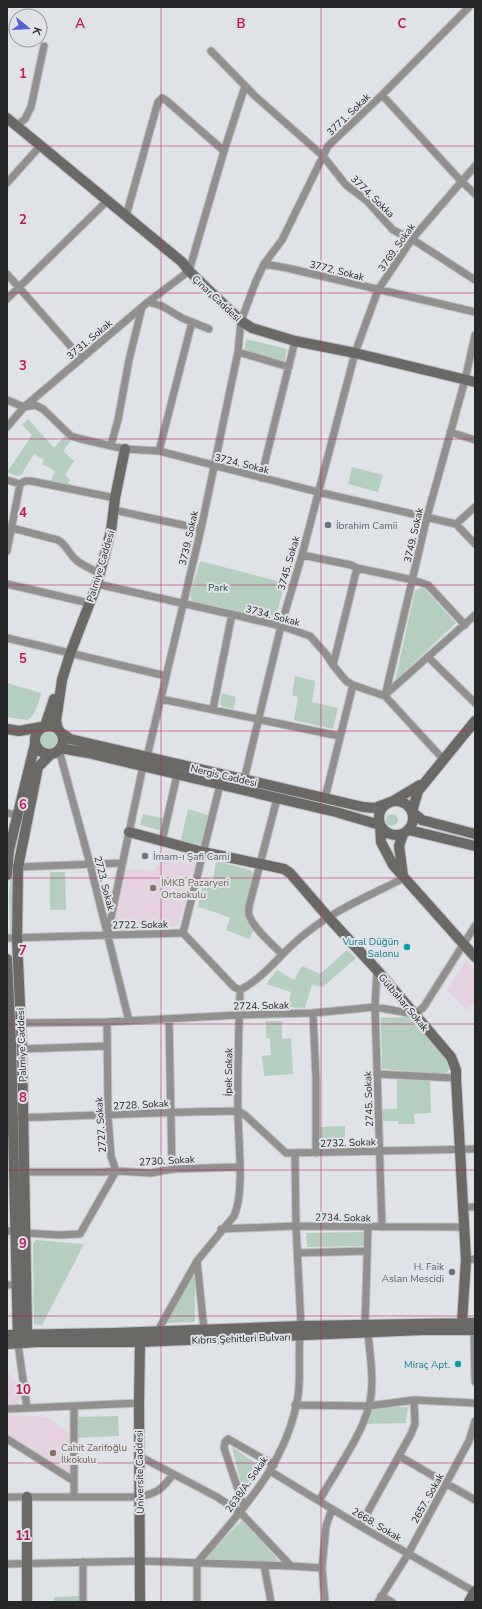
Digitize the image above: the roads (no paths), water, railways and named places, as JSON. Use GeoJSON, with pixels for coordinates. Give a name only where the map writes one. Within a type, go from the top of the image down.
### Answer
{"type":"FeatureCollection","features":[{"type":"Feature","properties":{"kind":"main road","name":"Çınar Caddesi"},"geometry":{"type":"LineString","coordinates":[[7,118],[182,262],[189,271],[241,322],[252,328],[295,341],[355,353],[470,381]]}},
{"type":"Feature","properties":{"kind":"main road","name":"Palmiye Caddesi"},"geometry":{"type":"LineString","coordinates":[[43,727],[62,680],[96,584],[111,531],[115,498],[125,449]]}},
{"type":"Feature","properties":{"kind":"main road","name":"Palmiye Caddesi"},"geometry":{"type":"LineString","coordinates":[[60,731],[56,721],[62,680]]}},
{"type":"Feature","properties":{"kind":"main road"},"geometry":{"type":"LineString","coordinates":[[404,878],[399,846],[412,824],[412,812],[416,795],[443,759],[475,721]]}},
{"type":"Feature","properties":{"kind":"main road"},"geometry":{"type":"LineString","coordinates":[[50,725],[60,731],[63,742],[56,751],[40,752],[34,743],[10,731],[50,725]]}},
{"type":"Feature","properties":{"kind":"main road"},"geometry":{"type":"LineString","coordinates":[[7,875],[12,814],[34,743],[35,735],[43,727]]}},
{"type":"Feature","properties":{"kind":"main road","name":"Nergis Caddesi"},"geometry":{"type":"LineString","coordinates":[[60,731],[70,740],[325,798],[375,808],[390,802]]}},
{"type":"Feature","properties":{"kind":"main road","name":"Palmiye Caddesi"},"geometry":{"type":"LineString","coordinates":[[19,1338],[25,1233],[24,1172],[14,1117],[22,1049],[21,1023],[12,939],[18,867],[38,767],[56,751]]}},
{"type":"Feature","properties":{"kind":"main road","name":"Nergis Caddesi"},"geometry":{"type":"LineString","coordinates":[[56,751],[88,753],[336,812],[380,825]]}},
{"type":"Feature","properties":{"kind":"main road"},"geometry":{"type":"LineString","coordinates":[[425,782],[390,802],[380,812],[378,817],[381,842],[393,865],[475,957]]}},
{"type":"Feature","properties":{"kind":"main road"},"geometry":{"type":"LineString","coordinates":[[390,802],[405,803],[412,812],[422,820],[475,834]]}},
{"type":"Feature","properties":{"kind":"main road"},"geometry":{"type":"LineString","coordinates":[[380,825],[385,832],[390,835],[395,836],[406,832],[475,846]]}},
{"type":"Feature","properties":{"kind":"main road","name":"Gülbahar Sokak"},"geometry":{"type":"LineString","coordinates":[[129,832],[203,852],[284,869],[290,873],[328,918],[377,970],[451,1057],[456,1070],[459,1150],[465,1227],[471,1260],[462,1323]]}},
{"type":"Feature","properties":{"kind":"main road","name":"Palmiye Caddesi"},"geometry":{"type":"LineString","coordinates":[[7,959],[8,1017],[14,1117],[11,1285],[19,1338]]}},
{"type":"Feature","properties":{"kind":"main road","name":"Kıbrıs Şehitleri Bulvarı"},"geometry":{"type":"LineString","coordinates":[[19,1338],[140,1342],[301,1331],[366,1329],[462,1323],[474,1328]]}},
{"type":"Feature","properties":{"kind":"main road","name":"Kıbrıs Şehitleri Bulvarı"},"geometry":{"type":"LineString","coordinates":[[366,1329],[422,1330],[474,1328]]}},
{"type":"Feature","properties":{"kind":"main road","name":"Kıbrıs Şehitleri Bulvarı"},"geometry":{"type":"LineString","coordinates":[[7,1344],[19,1338],[204,1330],[301,1331]]}},
{"type":"Feature","properties":{"kind":"main road","name":"Üniversite Caddesi"},"geometry":{"type":"LineString","coordinates":[[140,1342],[140,1602]]}},
{"type":"Feature","properties":{"kind":"main road"},"geometry":{"type":"LineString","coordinates":[[27,1497],[27,1602]]}},
{"type":"Feature","properties":{"kind":"main road"},"geometry":{"type":"LineString","coordinates":[[469,1602],[475,1592]]}},
{"type":"Feature","properties":{"kind":"street","name":"3771. Sokak"},"geometry":{"type":"LineString","coordinates":[[241,322],[256,280],[264,264],[282,240],[328,146],[382,95],[469,7]]}},
{"type":"Feature","properties":{"kind":"street"},"geometry":{"type":"LineString","coordinates":[[17,125],[25,120],[31,107],[44,48]]}},
{"type":"Feature","properties":{"kind":"street","name":"3774. Sokka"},"geometry":{"type":"LineString","coordinates":[[211,51],[245,86],[323,156],[346,185],[367,201],[393,230],[412,239],[475,280]]}},
{"type":"Feature","properties":{"kind":"street"},"geometry":{"type":"LineString","coordinates":[[189,271],[224,151],[245,86]]}},
{"type":"Feature","properties":{"kind":"street"},"geometry":{"type":"LineString","coordinates":[[382,95],[461,181],[475,194]]}},
{"type":"Feature","properties":{"kind":"street"},"geometry":{"type":"LineString","coordinates":[[126,216],[158,102],[162,98],[224,151]]}},
{"type":"Feature","properties":{"kind":"street"},"geometry":{"type":"LineString","coordinates":[[7,183],[41,145]]}},
{"type":"Feature","properties":{"kind":"street","name":"3769. Sokak"},"geometry":{"type":"LineString","coordinates":[[355,353],[378,290],[412,239],[475,166]]}},
{"type":"Feature","properties":{"kind":"street"},"geometry":{"type":"LineString","coordinates":[[7,299],[108,200]]}},
{"type":"Feature","properties":{"kind":"street","name":"3772. Sokak"},"geometry":{"type":"LineString","coordinates":[[264,264],[287,268],[475,312]]}},
{"type":"Feature","properties":{"kind":"street","name":"3731. Sokak"},"geometry":{"type":"LineString","coordinates":[[7,427],[24,406],[145,304],[189,271]]}},
{"type":"Feature","properties":{"kind":"street"},"geometry":{"type":"LineString","coordinates":[[7,274],[81,358]]}},
{"type":"Feature","properties":{"kind":"street"},"geometry":{"type":"LineString","coordinates":[[111,445],[118,420],[129,360],[145,304],[162,306],[182,318],[209,329]]}},
{"type":"Feature","properties":{"kind":"street"},"geometry":{"type":"LineString","coordinates":[[159,451],[192,322]]}},
{"type":"Feature","properties":{"kind":"street","name":"3739. Sokak"},"geometry":{"type":"LineString","coordinates":[[147,757],[201,529],[238,352],[241,322]]}},
{"type":"Feature","properties":{"kind":"street","name":"3749. Sokak"},"geometry":{"type":"LineString","coordinates":[[385,696],[427,517],[450,432],[470,381],[475,335]]}},
{"type":"Feature","properties":{"kind":"street"},"geometry":{"type":"LineString","coordinates":[[261,478],[295,341]]}},
{"type":"Feature","properties":{"kind":"street"},"geometry":{"type":"LineString","coordinates":[[238,352],[289,367]]}},
{"type":"Feature","properties":{"kind":"street","name":"3745. Sokak"},"geometry":{"type":"LineString","coordinates":[[244,780],[281,626],[302,554],[355,353]]}},
{"type":"Feature","properties":{"kind":"street","name":"3724. Sokak"},"geometry":{"type":"LineString","coordinates":[[7,400],[24,406],[34,404],[43,409],[71,436],[125,449],[159,451],[261,478],[456,524]]}},
{"type":"Feature","properties":{"kind":"street"},"geometry":{"type":"LineString","coordinates":[[450,432],[475,440]]}},
{"type":"Feature","properties":{"kind":"street"},"geometry":{"type":"LineString","coordinates":[[7,480],[20,484],[25,481],[31,481],[115,498]]}},
{"type":"Feature","properties":{"kind":"street"},"geometry":{"type":"LineString","coordinates":[[7,551],[20,484]]}},
{"type":"Feature","properties":{"kind":"street"},"geometry":{"type":"LineString","coordinates":[[475,507],[456,524],[475,544]]}},
{"type":"Feature","properties":{"kind":"street"},"geometry":{"type":"LineString","coordinates":[[114,510],[201,529]]}},
{"type":"Feature","properties":{"kind":"street"},"geometry":{"type":"LineString","coordinates":[[12,528],[58,540],[64,543],[70,555],[77,561],[99,573]]}},
{"type":"Feature","properties":{"kind":"street"},"geometry":{"type":"LineString","coordinates":[[302,554],[351,565],[356,568],[413,580],[428,585],[465,625]]}},
{"type":"Feature","properties":{"kind":"street"},"geometry":{"type":"LineString","coordinates":[[333,665],[356,568]]}},
{"type":"Feature","properties":{"kind":"street"},"geometry":{"type":"LineString","coordinates":[[7,584],[89,603]]}},
{"type":"Feature","properties":{"kind":"street","name":"3734. Sokak"},"geometry":{"type":"LineString","coordinates":[[96,584],[232,614],[281,626],[310,636],[326,654],[346,681],[353,685],[385,696],[443,759]]}},
{"type":"Feature","properties":{"kind":"street"},"geometry":{"type":"LineString","coordinates":[[213,709],[232,614]]}},
{"type":"Feature","properties":{"kind":"street"},"geometry":{"type":"LineString","coordinates":[[385,696],[465,625],[475,614]]}},
{"type":"Feature","properties":{"kind":"street"},"geometry":{"type":"LineString","coordinates":[[7,638],[166,676]]}},
{"type":"Feature","properties":{"kind":"street"},"geometry":{"type":"LineString","coordinates":[[428,657],[475,704]]}},
{"type":"Feature","properties":{"kind":"street"},"geometry":{"type":"LineString","coordinates":[[325,798],[339,736],[353,685]]}},
{"type":"Feature","properties":{"kind":"street"},"geometry":{"type":"LineString","coordinates":[[161,699],[339,736]]}},
{"type":"Feature","properties":{"kind":"street","name":"2723. Sokak"},"geometry":{"type":"LineString","coordinates":[[56,751],[90,864],[129,1021]]}},
{"type":"Feature","properties":{"kind":"street"},"geometry":{"type":"LineString","coordinates":[[107,935],[143,766]]}},
{"type":"Feature","properties":{"kind":"street"},"geometry":{"type":"LineString","coordinates":[[162,841],[177,775]]}},
{"type":"Feature","properties":{"kind":"street"},"geometry":{"type":"LineString","coordinates":[[220,785],[183,933],[234,987],[240,990],[258,979],[282,954],[305,934],[328,918],[404,878]]}},
{"type":"Feature","properties":{"kind":"street"},"geometry":{"type":"LineString","coordinates":[[278,799],[249,906],[249,916],[263,935],[282,954]]}},
{"type":"Feature","properties":{"kind":"street"},"geometry":{"type":"LineString","coordinates":[[18,867],[122,863]]}},
{"type":"Feature","properties":{"kind":"street"},"geometry":{"type":"LineString","coordinates":[[414,1014],[423,1008],[475,926]]}},
{"type":"Feature","properties":{"kind":"street","name":"2722. Sokak"},"geometry":{"type":"LineString","coordinates":[[12,939],[183,933]]}},
{"type":"Feature","properties":{"kind":"street","name":"2745. Sokak"},"geometry":{"type":"LineString","coordinates":[[377,970],[375,1007],[376,1074],[382,1227]]}},
{"type":"Feature","properties":{"kind":"street","name":"İpek Sokak"},"geometry":{"type":"LineString","coordinates":[[162,1332],[160,1327],[197,1261],[221,1229],[234,1216],[238,1207],[240,1186],[238,1111],[240,990]]}},
{"type":"Feature","properties":{"kind":"street","name":"2724. Sokak"},"geometry":{"type":"LineString","coordinates":[[21,1023],[107,1022],[239,1015],[313,1013],[375,1007],[414,1014]]}},
{"type":"Feature","properties":{"kind":"street"},"geometry":{"type":"LineString","coordinates":[[313,1013],[316,1079],[316,1153]]}},
{"type":"Feature","properties":{"kind":"street"},"geometry":{"type":"LineString","coordinates":[[169,1019],[172,1169]]}},
{"type":"Feature","properties":{"kind":"street","name":"2727. Sokak"},"geometry":{"type":"LineString","coordinates":[[107,1022],[108,1116],[111,1156],[116,1171]]}},
{"type":"Feature","properties":{"kind":"street"},"geometry":{"type":"LineString","coordinates":[[22,1049],[107,1046]]}},
{"type":"Feature","properties":{"kind":"street"},"geometry":{"type":"LineString","coordinates":[[376,1074],[456,1078]]}},
{"type":"Feature","properties":{"kind":"street","name":"2732. Sokak"},"geometry":{"type":"LineString","coordinates":[[238,1111],[245,1115],[286,1153],[380,1150],[475,1150]]}},
{"type":"Feature","properties":{"kind":"street","name":"2728. Sokak"},"geometry":{"type":"LineString","coordinates":[[14,1117],[108,1116],[172,1112],[238,1111]]}},
{"type":"Feature","properties":{"kind":"street","name":"2638/A. Sokak"},"geometry":{"type":"LineString","coordinates":[[197,1563],[242,1510],[272,1468],[289,1432],[298,1396],[301,1331],[296,1226],[295,1153]]}},
{"type":"Feature","properties":{"kind":"street","name":"2730. Sokak"},"geometry":{"type":"LineString","coordinates":[[24,1172],[151,1172],[172,1169],[239,1167]]}},
{"type":"Feature","properties":{"kind":"street"},"geometry":{"type":"LineString","coordinates":[[25,1233],[59,1235],[80,1234],[116,1171]]}},
{"type":"Feature","properties":{"kind":"street"},"geometry":{"type":"LineString","coordinates":[[464,1207],[475,1207]]}},
{"type":"Feature","properties":{"kind":"street","name":"2734. Sokak"},"geometry":{"type":"LineString","coordinates":[[221,1229],[296,1226],[465,1227]]}},
{"type":"Feature","properties":{"kind":"street"},"geometry":{"type":"LineString","coordinates":[[319,1501],[355,1438],[369,1406],[371,1380],[366,1329],[368,1227]]}},
{"type":"Feature","properties":{"kind":"street"},"geometry":{"type":"LineString","coordinates":[[298,1253],[367,1251]]}},
{"type":"Feature","properties":{"kind":"street"},"geometry":{"type":"LineString","coordinates":[[197,1261],[204,1330]]}},
{"type":"Feature","properties":{"kind":"street"},"geometry":{"type":"LineString","coordinates":[[474,1328],[475,1382]]}},
{"type":"Feature","properties":{"kind":"street"},"geometry":{"type":"LineString","coordinates":[[19,1338],[27,1408]]}},
{"type":"Feature","properties":{"kind":"street"},"geometry":{"type":"LineString","coordinates":[[360,1526],[400,1456],[415,1424],[414,1400]]}},
{"type":"Feature","properties":{"kind":"street"},"geometry":{"type":"LineString","coordinates":[[295,1405],[369,1406],[414,1400],[475,1403]]}},
{"type":"Feature","properties":{"kind":"street"},"geometry":{"type":"LineString","coordinates":[[7,1409],[139,1404]]}},
{"type":"Feature","properties":{"kind":"street"},"geometry":{"type":"LineString","coordinates":[[74,1406],[74,1496]]}},
{"type":"Feature","properties":{"kind":"street","name":"2657. Sokak"},"geometry":{"type":"LineString","coordinates":[[380,1599],[408,1554],[446,1484],[472,1442],[475,1422]]}},
{"type":"Feature","properties":{"kind":"street"},"geometry":{"type":"LineString","coordinates":[[7,1438],[74,1481]]}},
{"type":"Feature","properties":{"kind":"street","name":"2668. Sokak"},"geometry":{"type":"LineString","coordinates":[[242,1510],[224,1448],[225,1442],[228,1439],[319,1501],[475,1592]]}},
{"type":"Feature","properties":{"kind":"street"},"geometry":{"type":"LineString","coordinates":[[139,1456],[242,1510],[291,1566]]}},
{"type":"Feature","properties":{"kind":"street"},"geometry":{"type":"LineString","coordinates":[[400,1456],[475,1500]]}},
{"type":"Feature","properties":{"kind":"street"},"geometry":{"type":"LineString","coordinates":[[7,1497],[139,1497],[151,1494],[164,1487],[172,1474]]}},
{"type":"Feature","properties":{"kind":"street"},"geometry":{"type":"LineString","coordinates":[[325,1602],[322,1568],[326,1526],[332,1509]]}},
{"type":"Feature","properties":{"kind":"street"},"geometry":{"type":"LineString","coordinates":[[7,1564],[141,1561],[322,1568]]}},
{"type":"Feature","properties":{"kind":"street"},"geometry":{"type":"LineString","coordinates":[[83,1562],[83,1602]]}},
{"type":"Feature","properties":{"kind":"street"},"geometry":{"type":"LineString","coordinates":[[197,1563],[197,1602]]}},
{"type":"Feature","properties":{"kind":"street"},"geometry":{"type":"LineString","coordinates":[[264,1565],[271,1602]]}},
{"type":"Feature","properties":{"kind":"street"},"geometry":{"type":"LineString","coordinates":[[380,1599],[392,1602]]}},
{"type":"Feature","properties":{"kind":"place","name":"İbrahim Camii"},"geometry":{"type":"Point","coordinates":[328,525]}},
{"type":"Feature","properties":{"kind":"place","name":"İmam-ı Şafi Cami"},"geometry":{"type":"Point","coordinates":[145,856]}},
{"type":"Feature","properties":{"kind":"place","name":"İMKB Pazaryeri Ortaokulu"},"geometry":{"type":"Point","coordinates":[153,888]}},
{"type":"Feature","properties":{"kind":"place","name":"Vural Düğün Salonu"},"geometry":{"type":"Point","coordinates":[407,947]}},
{"type":"Feature","properties":{"kind":"place","name":"H. Faik Aslan Mescidi"},"geometry":{"type":"Point","coordinates":[452,1272]}},
{"type":"Feature","properties":{"kind":"place","name":"Miraç Apt."},"geometry":{"type":"Point","coordinates":[458,1364]}},
{"type":"Feature","properties":{"kind":"place","name":"Cahit Zarifoğlu İlkokulu"},"geometry":{"type":"Point","coordinates":[53,1453]}},
{"type":"Feature","properties":{"kind":"park label","name":"Park"},"geometry":{"type":"Point","coordinates":[218,587]}}]}
